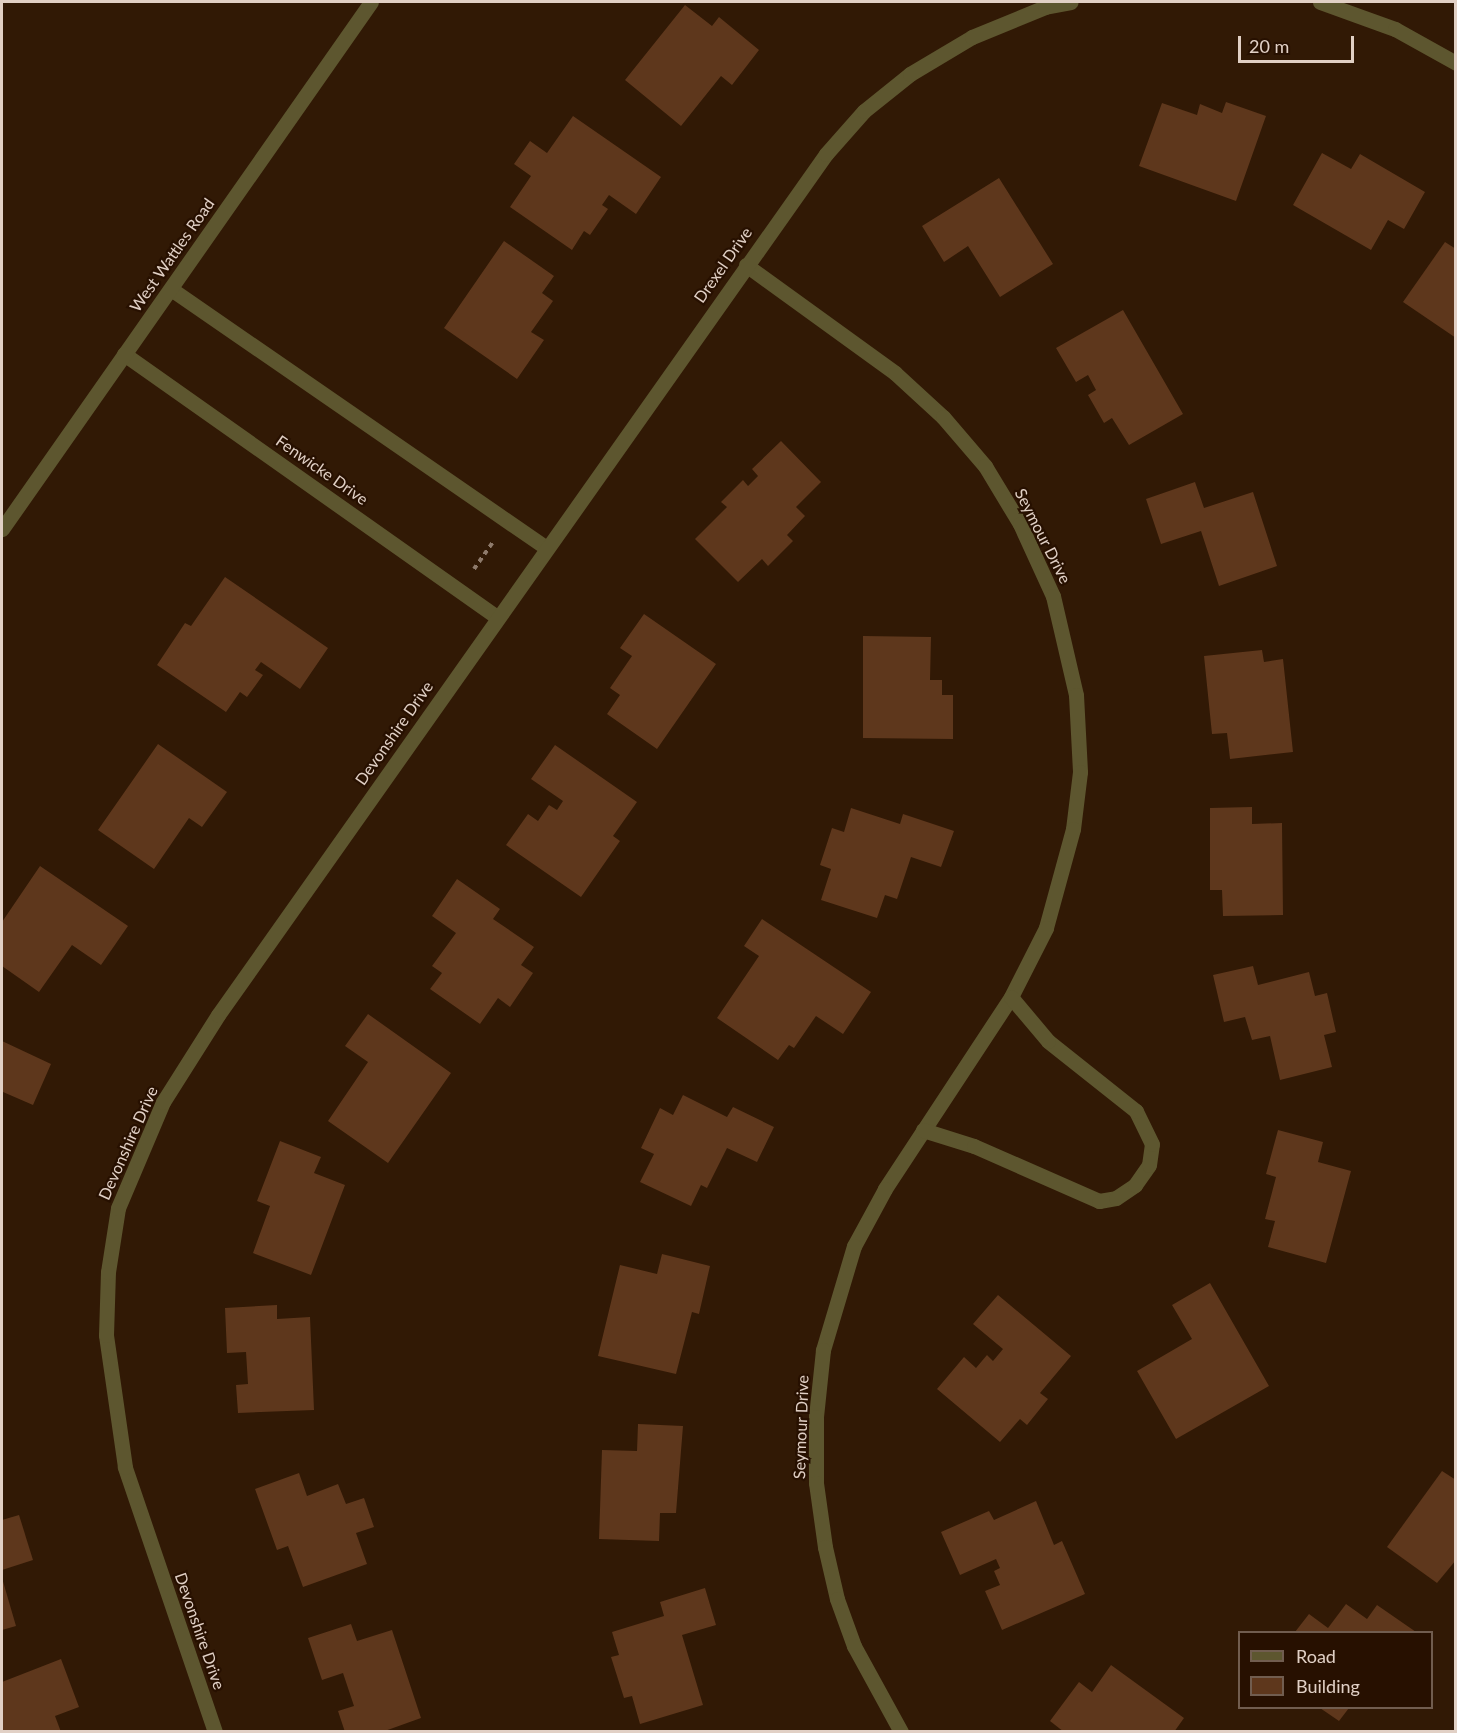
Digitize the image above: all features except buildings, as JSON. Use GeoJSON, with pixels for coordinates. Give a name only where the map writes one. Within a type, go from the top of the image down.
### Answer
{"type":"FeatureCollection","features":[{"type":"Feature","properties":{"kind":"street","name":"West Wattles Road"},"geometry":{"type":"LineString","coordinates":[[2,529],[371,2]]}},
{"type":"Feature","properties":{"kind":"street","name":"Drexel Drive"},"geometry":{"type":"LineString","coordinates":[[497,617],[826,154],[864,111],[910,74],[972,37],[1046,4],[1071,2]]}},
{"type":"Feature","properties":{"kind":"street"},"geometry":{"type":"LineString","coordinates":[[1320,2],[1395,29],[1455,63]]}},
{"type":"Feature","properties":{"kind":"street","name":"Seymour Drive"},"geometry":{"type":"LineString","coordinates":[[746,265],[895,373],[943,417],[985,466],[1020,524],[1053,596],[1076,695],[1080,772],[1063,878],[1046,928],[1011,997],[923,1130],[854,1246],[823,1350],[816,1417],[816,1483],[837,1599],[854,1647],[901,1731]]}},
{"type":"Feature","properties":{"kind":"street"},"geometry":{"type":"LineString","coordinates":[[171,289],[546,548]]}},
{"type":"Feature","properties":{"kind":"street","name":"Fenwicke Drive"},"geometry":{"type":"LineString","coordinates":[[124,354],[497,617]]}},
{"type":"Feature","properties":{"kind":"street","name":"Devonshire Drive"},"geometry":{"type":"LineString","coordinates":[[215,1731],[125,1467],[105,1335],[108,1272],[118,1208],[163,1102],[218,1015],[497,617]]}},
{"type":"Feature","properties":{"kind":"street"},"geometry":{"type":"LineString","coordinates":[[923,1130],[974,1146],[1099,1201],[1116,1198],[1135,1185],[1149,1166],[1152,1144],[1136,1111],[1048,1041],[1011,997]]}},
{"type":"Feature","properties":{"kind":"path"},"geometry":{"type":"LineString","coordinates":[[473,571],[492,542]]}}]}
